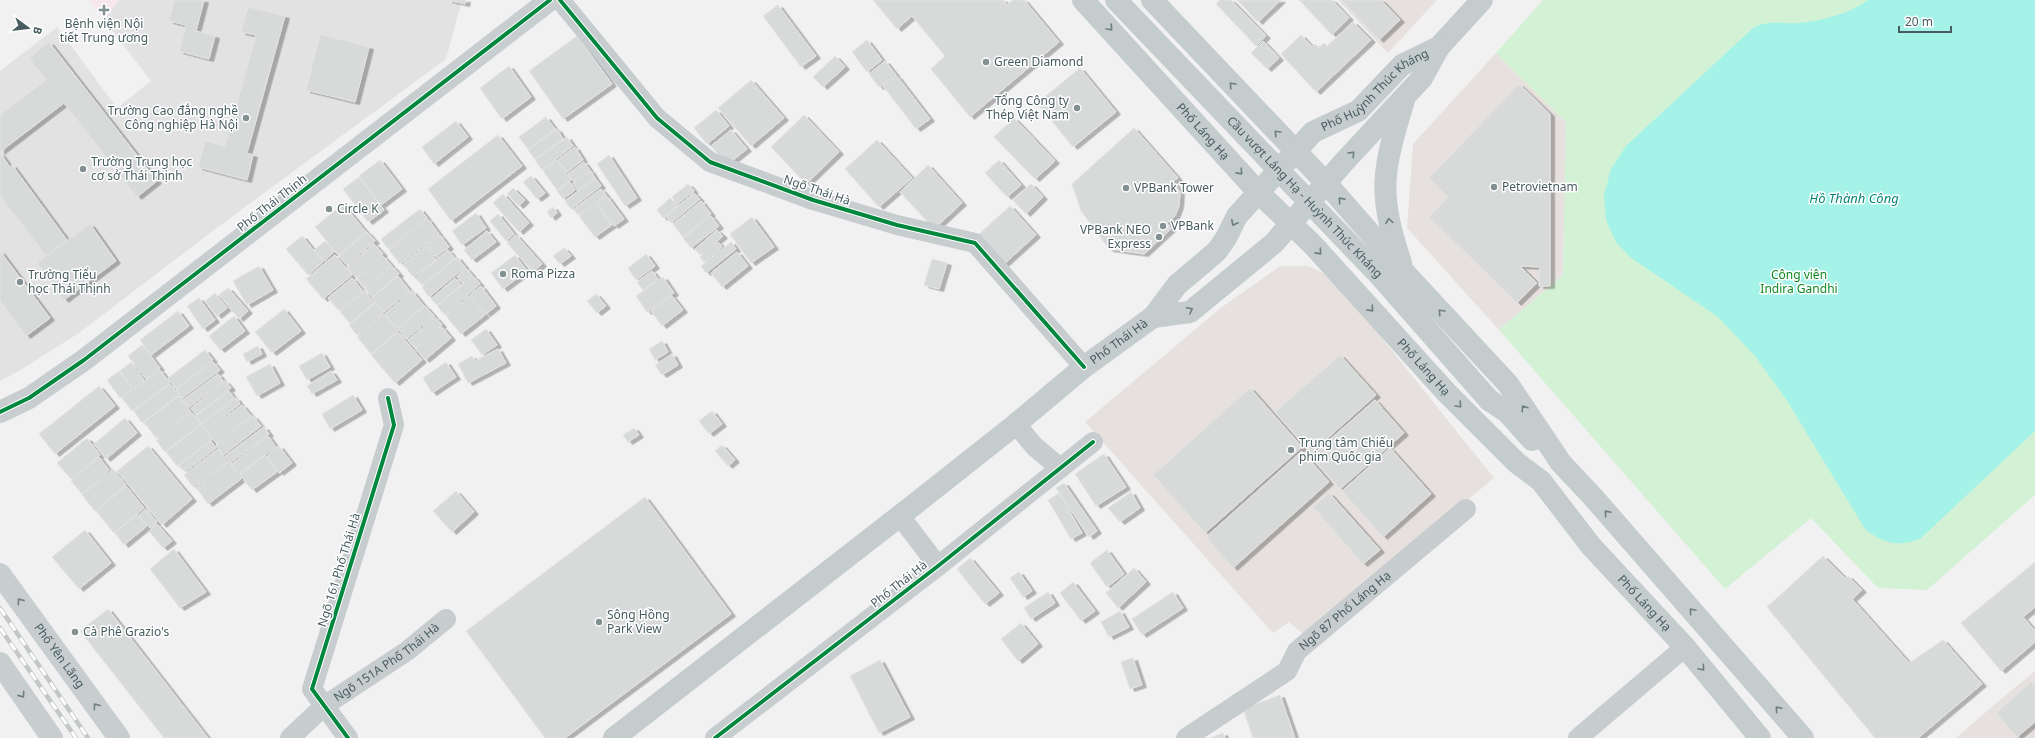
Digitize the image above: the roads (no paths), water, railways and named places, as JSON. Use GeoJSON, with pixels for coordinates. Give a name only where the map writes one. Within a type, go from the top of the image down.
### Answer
{"type":"FeatureCollection","features":[{"type":"Feature","properties":{"kind":"main road","name":"Phố Láng Hạ"},"geometry":{"type":"LineString","coordinates":[[1083,0],[1259,193],[1313,245],[1446,392],[1517,463],[1541,481],[1591,546],[1685,647],[1760,738]]}},
{"type":"Feature","properties":{"kind":"main road","name":"Cầu vượt Láng Hạ - Huỳnh Thúc Kháng"},"geometry":{"type":"LineString","coordinates":[[1116,0],[1380,276],[1489,400],[1500,420],[1526,456],[1541,481]]}},
{"type":"Feature","properties":{"kind":"main road"},"geometry":{"type":"LineString","coordinates":[[1152,0],[1327,184],[1404,272],[1508,384],[1561,463],[1599,503],[1803,738]]}},
{"type":"Feature","properties":{"kind":"main road","name":"Phố Huỳnh Thúc Kháng"},"geometry":{"type":"LineString","coordinates":[[1291,225],[1327,184],[1343,163],[1422,78],[1439,47],[1482,0]]}},
{"type":"Feature","properties":{"kind":"main road","name":"Phố Huỳnh Thúc Kháng"},"geometry":{"type":"LineString","coordinates":[[1259,193],[1313,132],[1358,111],[1402,65],[1439,47]]}},
{"type":"Feature","properties":{"kind":"main road"},"geometry":{"type":"LineString","coordinates":[[1404,272],[1390,230],[1385,189],[1388,156],[1405,96]]}},
{"type":"Feature","properties":{"kind":"main road"},"geometry":{"type":"LineString","coordinates":[[1221,152],[1259,113]]}},
{"type":"Feature","properties":{"kind":"main road","name":"Phố Thái Hà"},"geometry":{"type":"LineString","coordinates":[[614,738],[900,516],[1016,424],[1084,367],[1153,317],[1177,284],[1217,251],[1226,238],[1237,216],[1259,193]]}},
{"type":"Feature","properties":{"kind":"main road","name":"Phố Thái Hà"},"geometry":{"type":"LineString","coordinates":[[1153,317],[1190,312],[1274,243],[1291,225]]}},
{"type":"Feature","properties":{"kind":"main road"},"geometry":{"type":"LineString","coordinates":[[1345,280],[1379,243]]}},
{"type":"Feature","properties":{"kind":"main road","name":"Cầu vượt Láng Hạ - Huỳnh Thúc Kháng"},"geometry":{"type":"LineString","coordinates":[[1489,400],[1507,412],[1536,443],[1561,463]]}},
{"type":"Feature","properties":{"kind":"street","name":"Phố Thái Thịnh"},"geometry":{"type":"LineString","coordinates":[[0,412],[29,398],[84,360],[550,0]]}},
{"type":"Feature","properties":{"kind":"street","name":"Ngõ Thái Hà"},"geometry":{"type":"LineString","coordinates":[[560,0],[658,118],[710,162],[813,200],[896,225],[975,243],[1084,367]]}},
{"type":"Feature","properties":{"kind":"street","name":"Ngõ 161 Phố Thái Hà"},"geometry":{"type":"LineString","coordinates":[[348,738],[312,689],[394,425],[388,398]]}},
{"type":"Feature","properties":{"kind":"street"},"geometry":{"type":"LineString","coordinates":[[1016,424],[1034,446],[1060,468]]}},
{"type":"Feature","properties":{"kind":"street","name":"Phố Thái Hà"},"geometry":{"type":"LineString","coordinates":[[715,738],[938,566],[1093,442]]}},
{"type":"Feature","properties":{"kind":"street","name":"Ngõ 87 Phố Láng Hạ"},"geometry":{"type":"LineString","coordinates":[[1186,738],[1287,672],[1297,651],[1466,508]]}},
{"type":"Feature","properties":{"kind":"street"},"geometry":{"type":"LineString","coordinates":[[900,516],[938,566]]}},
{"type":"Feature","properties":{"kind":"street","name":"Phố Yên Lãng"},"geometry":{"type":"LineString","coordinates":[[0,574],[119,738]]}},
{"type":"Feature","properties":{"kind":"street","name":"Ngõ 151A Phố Thái Hà"},"geometry":{"type":"LineString","coordinates":[[290,738],[324,706],[407,651],[446,619]]}},
{"type":"Feature","properties":{"kind":"street"},"geometry":{"type":"LineString","coordinates":[[1578,738],[1685,647]]}},
{"type":"Feature","properties":{"kind":"street"},"geometry":{"type":"LineString","coordinates":[[0,663],[52,738]]}},
{"type":"Feature","properties":{"kind":"water","name":"Hồ Thành Công"},"geometry":{"type":"Polygon","coordinates":[[[1868,0],[2035,0],[2035,431],[1920,539],[1904,543],[1891,543],[1885,541],[1865,529],[1786,399],[1755,356],[1718,317],[1630,257],[1616,242],[1606,220],[1604,195],[1611,169],[1626,146],[1753,28],[1769,23],[1798,23],[1825,19],[1844,13],[1868,0]]]}},
{"type":"Feature","properties":{"kind":"railway"},"geometry":{"type":"LineString","coordinates":[[0,608],[88,738]]}},
{"type":"Feature","properties":{"kind":"railway"},"geometry":{"type":"LineString","coordinates":[[0,628],[76,738]]}},
{"type":"Feature","properties":{"kind":"place","name":"Bệnh viện Nội tiết Trung ương"},"geometry":{"type":"Point","coordinates":[104,10]}},
{"type":"Feature","properties":{"kind":"place","name":"Green Diamond"},"geometry":{"type":"Point","coordinates":[986,62]}},
{"type":"Feature","properties":{"kind":"place","name":"Tổng Công ty Thép Việt Nam"},"geometry":{"type":"Point","coordinates":[1077,108]}},
{"type":"Feature","properties":{"kind":"place","name":"Trường Cao đẳng nghề Công nghiệp Hà Nội"},"geometry":{"type":"Point","coordinates":[246,118]}},
{"type":"Feature","properties":{"kind":"place","name":"Trường Trung học cơ sở Thái Thịnh"},"geometry":{"type":"Point","coordinates":[83,169]}},
{"type":"Feature","properties":{"kind":"place","name":"Petrovietnam"},"geometry":{"type":"Point","coordinates":[1494,187]}},
{"type":"Feature","properties":{"kind":"place","name":"VPBank Tower"},"geometry":{"type":"Point","coordinates":[1126,188]}},
{"type":"Feature","properties":{"kind":"place","name":"Circle K"},"geometry":{"type":"Point","coordinates":[329,209]}},
{"type":"Feature","properties":{"kind":"place","name":"VPBank"},"geometry":{"type":"Point","coordinates":[1163,226]}},
{"type":"Feature","properties":{"kind":"place","name":"VPBank NEO Express"},"geometry":{"type":"Point","coordinates":[1159,237]}},
{"type":"Feature","properties":{"kind":"place","name":"Roma Pizza"},"geometry":{"type":"Point","coordinates":[503,274]}},
{"type":"Feature","properties":{"kind":"place","name":"Trường Tiểu học Thái Thịnh"},"geometry":{"type":"Point","coordinates":[20,282]}},
{"type":"Feature","properties":{"kind":"place","name":"Trung tâm Chiếu phim Quốc gia"},"geometry":{"type":"Point","coordinates":[1291,450]}},
{"type":"Feature","properties":{"kind":"place","name":"Sông Hồng Park View"},"geometry":{"type":"Point","coordinates":[599,622]}},
{"type":"Feature","properties":{"kind":"place","name":"Cà Phê Grazio's"},"geometry":{"type":"Point","coordinates":[75,632]}},
{"type":"Feature","properties":{"kind":"park label","name":"Công viên Indira Gandhi"},"geometry":{"type":"Point","coordinates":[1799,282]}}]}
